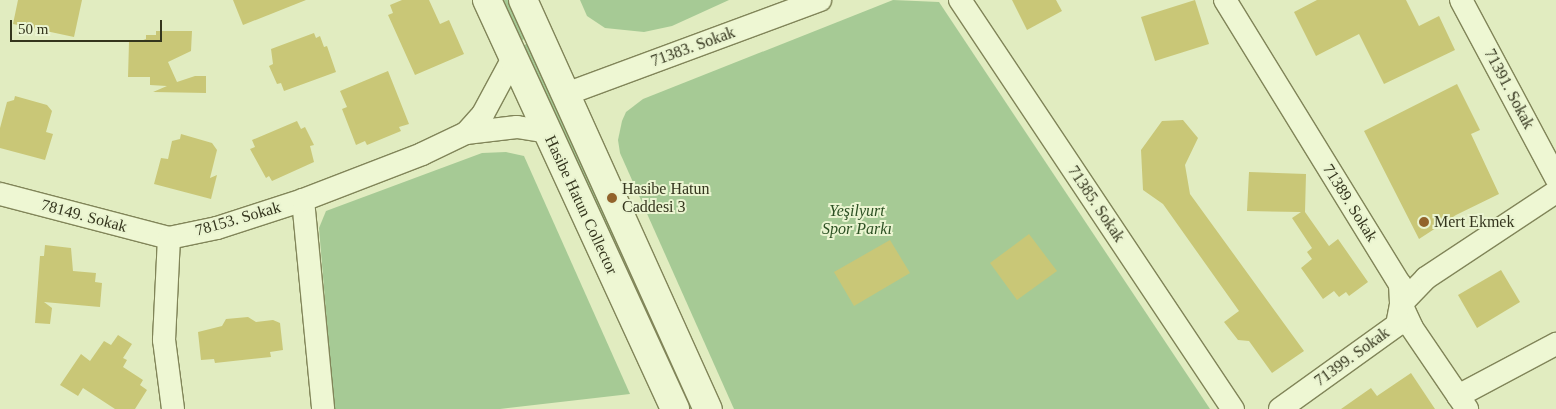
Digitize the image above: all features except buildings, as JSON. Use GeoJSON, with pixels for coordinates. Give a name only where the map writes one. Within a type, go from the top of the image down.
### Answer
{"type":"FeatureCollection","features":[{"type":"Feature","properties":{"kind":"main road","name":"Hasibe Hatun Collector"},"geometry":{"type":"LineString","coordinates":[[487,0],[675,409]]}},
{"type":"Feature","properties":{"kind":"main road","name":"Hasibe Hatun Collector"},"geometry":{"type":"LineString","coordinates":[[523,0],[708,409]]}},
{"type":"Feature","properties":{"kind":"street","name":"71383. Sokak"},"geometry":{"type":"LineString","coordinates":[[566,94],[820,0]]}},
{"type":"Feature","properties":{"kind":"street","name":"71385. Sokak"},"geometry":{"type":"LineString","coordinates":[[960,0],[1233,409]]}},
{"type":"Feature","properties":{"kind":"street","name":"71389. Sokak"},"geometry":{"type":"LineString","coordinates":[[1225,0],[1400,284],[1401,304],[1412,328],[1462,403]]}},
{"type":"Feature","properties":{"kind":"street","name":"71391. Sokak"},"geometry":{"type":"LineString","coordinates":[[1461,0],[1556,178]]}},
{"type":"Feature","properties":{"kind":"street","name":"78153. Sokak"},"geometry":{"type":"LineString","coordinates":[[466,133],[483,114],[513,58]]}},
{"type":"Feature","properties":{"kind":"street","name":"78153. Sokak"},"geometry":{"type":"LineString","coordinates":[[169,238],[217,228],[303,200],[422,154],[466,133],[517,127],[548,132]]}},
{"type":"Feature","properties":{"kind":"street","name":"71399. Sokak"},"geometry":{"type":"LineString","coordinates":[[1280,409],[1397,325],[1401,304],[1426,278],[1556,192]]}},
{"type":"Feature","properties":{"kind":"street","name":"78149. Sokak"},"geometry":{"type":"LineString","coordinates":[[0,194],[169,238]]}},
{"type":"Feature","properties":{"kind":"street"},"geometry":{"type":"LineString","coordinates":[[303,200],[323,409]]}},
{"type":"Feature","properties":{"kind":"street"},"geometry":{"type":"LineString","coordinates":[[169,238],[164,340],[173,409]]}},
{"type":"Feature","properties":{"kind":"street"},"geometry":{"type":"LineString","coordinates":[[1462,403],[1556,344]]}},
{"type":"Feature","properties":{"kind":"green space"},"geometry":{"type":"Polygon","coordinates":[[[501,0],[509,0],[527,38],[520,41],[501,0]]]}},
{"type":"Feature","properties":{"kind":"green space"},"geometry":{"type":"Polygon","coordinates":[[[580,0],[729,0],[672,26],[644,32],[605,28],[587,16],[580,0]]]}},
{"type":"Feature","properties":{"kind":"green space","name":"Yeşilyurt Spor Parkı"},"geometry":{"type":"Polygon","coordinates":[[[893,0],[939,2],[1210,409],[734,409],[620,153],[618,140],[622,121],[626,112],[643,99],[893,0]]]}},
{"type":"Feature","properties":{"kind":"green space"},"geometry":{"type":"Polygon","coordinates":[[[529,43],[696,409],[689,409],[522,46],[529,43]]]}},
{"type":"Feature","properties":{"kind":"green space"},"geometry":{"type":"Polygon","coordinates":[[[506,152],[524,156],[630,394],[500,409],[334,409],[319,228],[326,211],[482,153],[506,152]]]}},
{"type":"Feature","properties":{"kind":"place","name":"Hasibe Hatun Caddesi 3"},"geometry":{"type":"Point","coordinates":[612,198]}},
{"type":"Feature","properties":{"kind":"place","name":"Mert Ekmek"},"geometry":{"type":"Point","coordinates":[1424,222]}}]}
